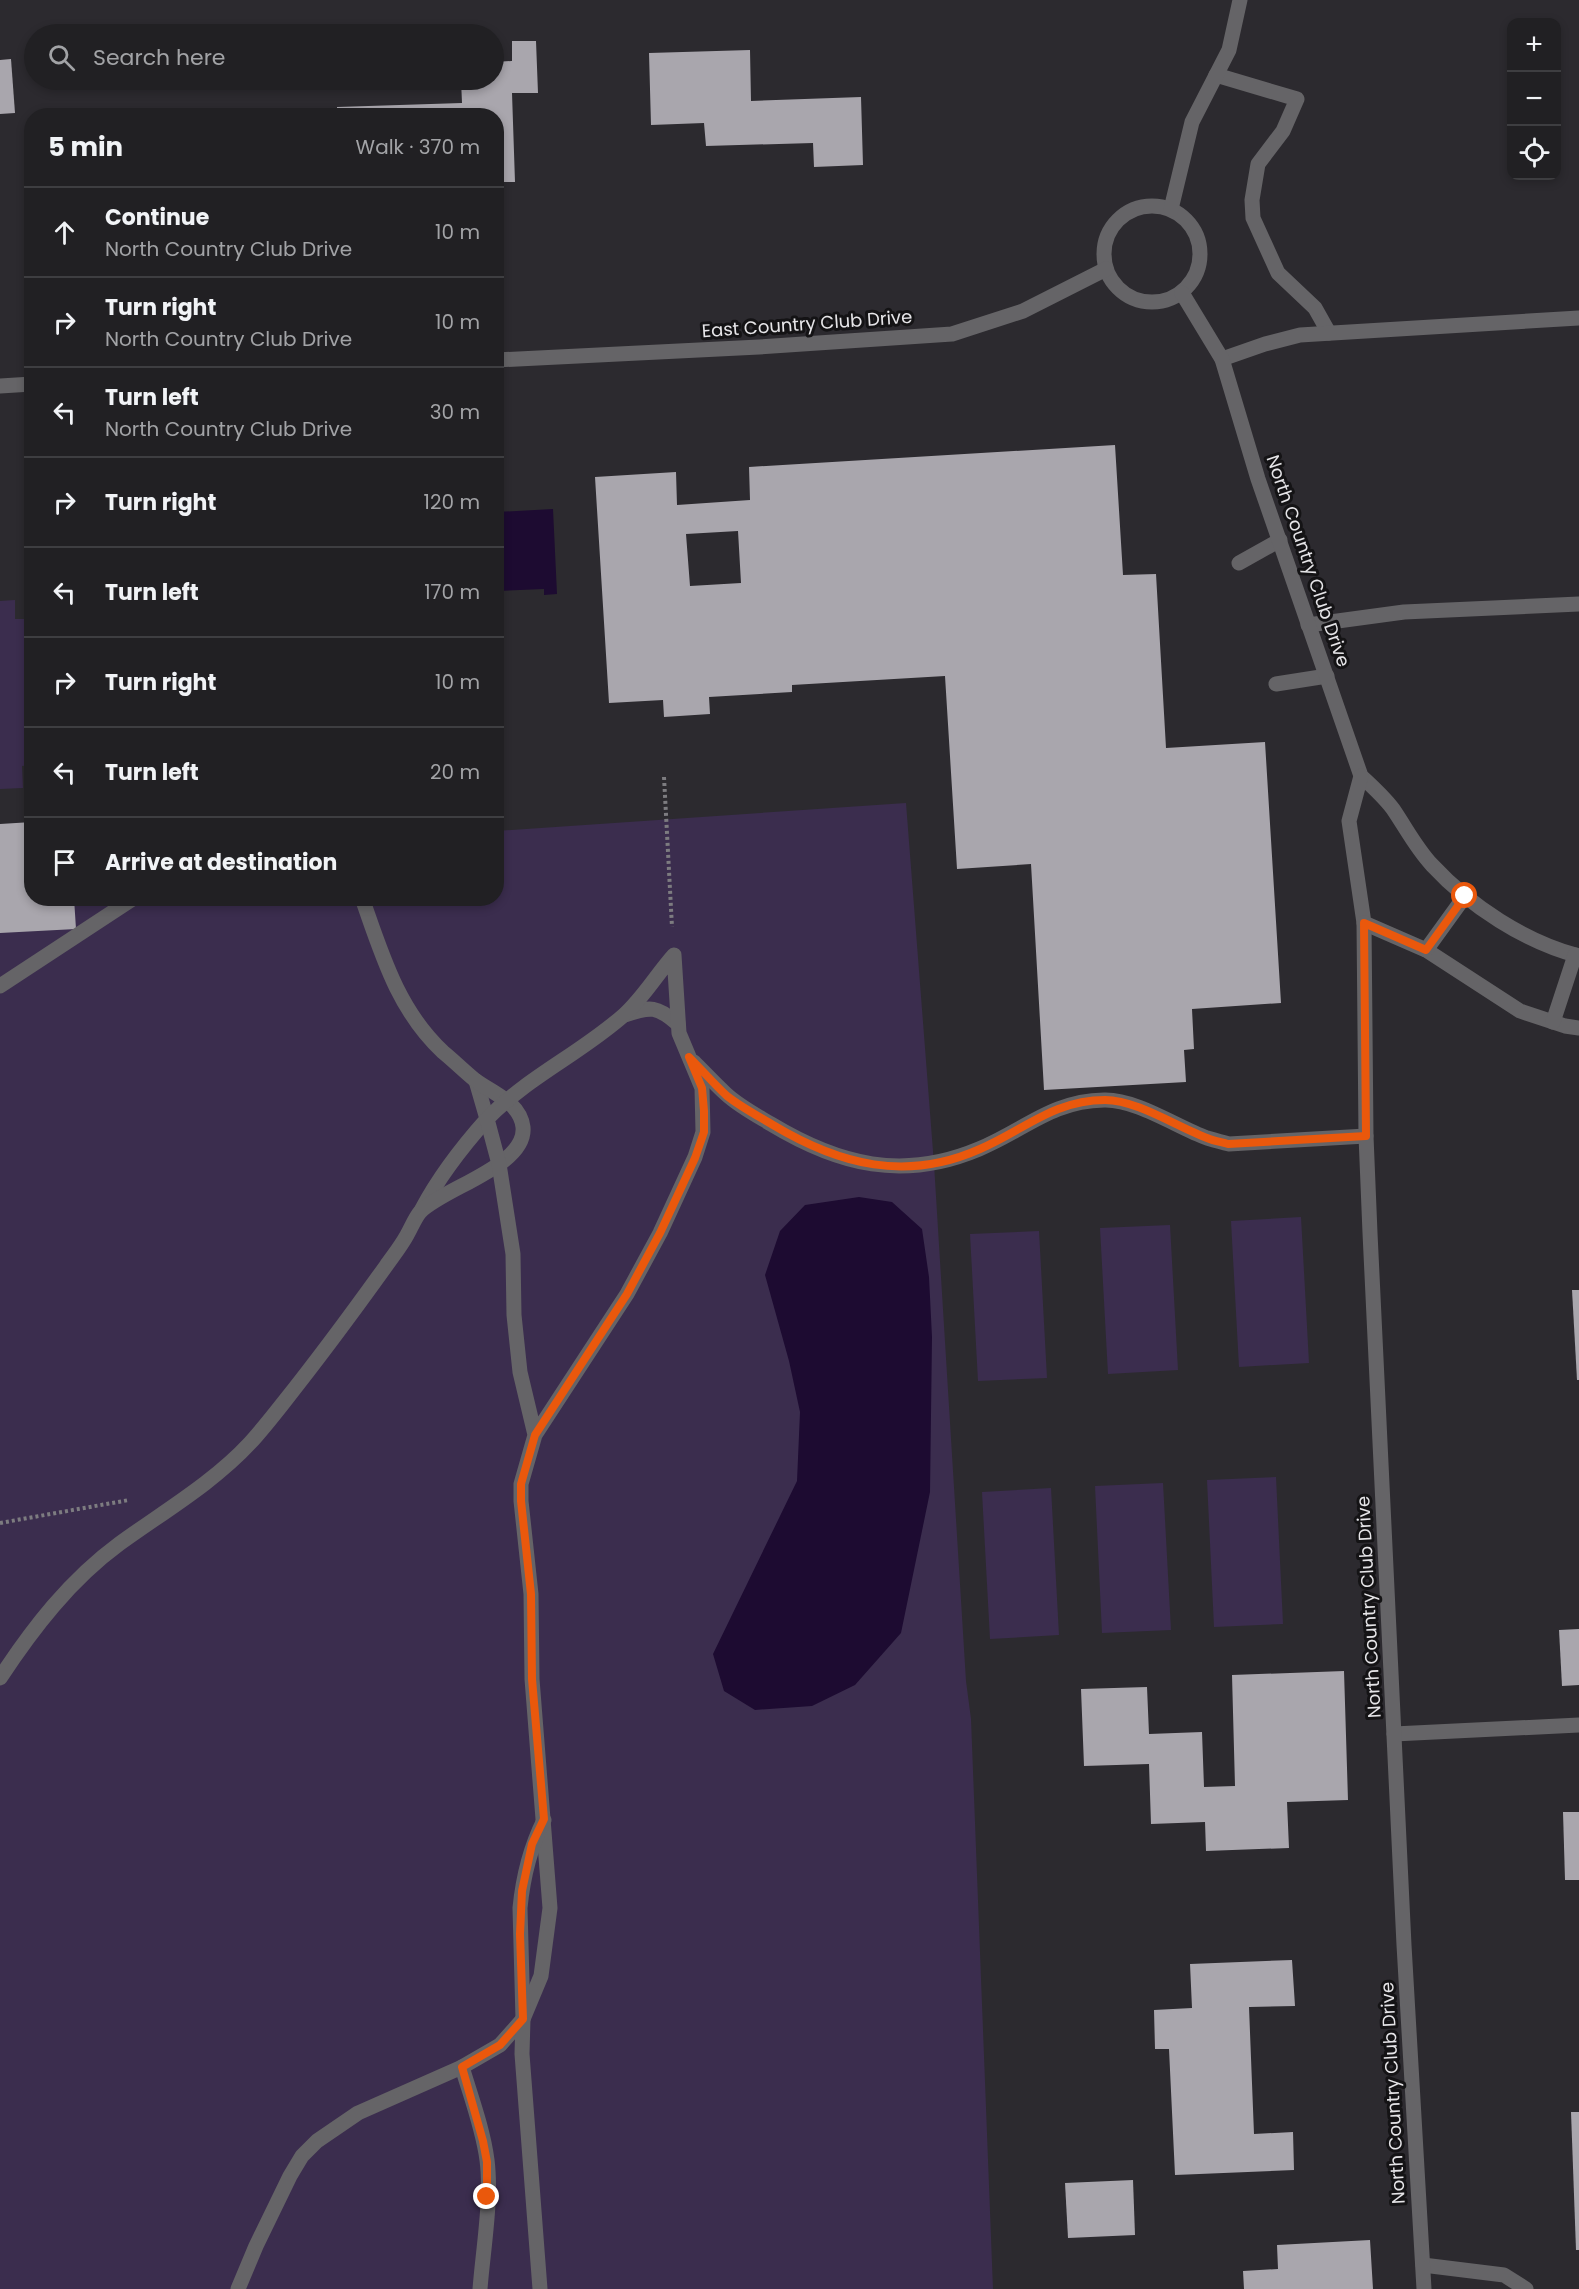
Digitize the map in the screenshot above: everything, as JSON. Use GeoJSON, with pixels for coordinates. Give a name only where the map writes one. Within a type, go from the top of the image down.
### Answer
{"type":"FeatureCollection","features":[{"type":"Feature","properties":{"kind":"street"},"geometry":{"type":"LineString","coordinates":[[1171,209],[1192,122],[1229,50],[1240,0]]}},
{"type":"Feature","properties":{"kind":"street"},"geometry":{"type":"LineString","coordinates":[[1216,75],[1297,99],[1283,131],[1258,164],[1252,200],[1253,218],[1278,273],[1315,308],[1329,333]]}},
{"type":"Feature","properties":{"kind":"street"},"geometry":{"type":"LineString","coordinates":[[1157,206],[1171,209],[1193,228],[1199,241],[1201,256],[1192,283],[1182,293],[1168,300],[1153,302],[1138,300],[1124,294],[1113,283],[1106,269],[1105,243],[1110,230],[1119,219],[1143,207],[1157,206]]}},
{"type":"Feature","properties":{"kind":"street","name":"East Country Club Drive"},"geometry":{"type":"LineString","coordinates":[[504,360],[759,347],[952,334],[1023,311],[1106,269]]}},
{"type":"Feature","properties":{"kind":"street","name":"North Country Club Drive"},"geometry":{"type":"LineString","coordinates":[[1182,293],[1222,359],[1258,479],[1361,776],[1392,807],[1412,840],[1432,865],[1465,896],[1493,916],[1532,938],[1577,956]]}},
{"type":"Feature","properties":{"kind":"street"},"geometry":{"type":"LineString","coordinates":[[1222,359],[1300,335],[1579,318]]}},
{"type":"Feature","properties":{"kind":"street"},"geometry":{"type":"LineString","coordinates":[[0,386],[24,384]]}},
{"type":"Feature","properties":{"kind":"street"},"geometry":{"type":"LineString","coordinates":[[1239,563],[1280,540]]}},
{"type":"Feature","properties":{"kind":"street"},"geometry":{"type":"LineString","coordinates":[[1308,625],[1404,612],[1579,604]]}},
{"type":"Feature","properties":{"kind":"street"},"geometry":{"type":"LineString","coordinates":[[1276,684],[1328,676]]}},
{"type":"Feature","properties":{"kind":"street","name":"North Country Club Drive"},"geometry":{"type":"LineString","coordinates":[[1361,776],[1349,820],[1364,923],[1366,1136],[1394,1734],[1424,2289]]}},
{"type":"Feature","properties":{"kind":"street"},"geometry":{"type":"LineString","coordinates":[[1426,950],[1465,896]]}},
{"type":"Feature","properties":{"kind":"street"},"geometry":{"type":"LineString","coordinates":[[0,986],[122,906]]}},
{"type":"Feature","properties":{"kind":"street"},"geometry":{"type":"LineString","coordinates":[[365,906],[382,958],[400,998],[426,1035],[476,1081],[506,1099],[523,1127],[521,1139],[515,1151],[499,1164],[420,1211]]}},
{"type":"Feature","properties":{"kind":"street"},"geometry":{"type":"LineString","coordinates":[[1364,923],[1426,950],[1520,1011],[1579,1028]]}},
{"type":"Feature","properties":{"kind":"street"},"geometry":{"type":"LineString","coordinates":[[0,1678],[45,1615],[85,1573],[117,1545],[208,1480],[250,1443],[353,1312],[400,1246],[436,1182],[487,1119],[506,1099],[625,1015],[674,955]]}},
{"type":"Feature","properties":{"kind":"street"},"geometry":{"type":"LineString","coordinates":[[238,2289],[290,2176],[302,2157],[317,2141],[358,2113],[462,2067],[500,2045],[523,2019],[541,1976],[550,1908],[532,1679],[531,1594],[521,1484],[535,1435],[627,1294],[660,1233],[695,1158],[704,1132],[702,1088],[679,1033],[674,955]]}},
{"type":"Feature","properties":{"kind":"street"},"geometry":{"type":"LineString","coordinates":[[1553,1022],[1577,956]]}},
{"type":"Feature","properties":{"kind":"street"},"geometry":{"type":"LineString","coordinates":[[625,1015],[652,1008],[661,1010],[678,1024]]}},
{"type":"Feature","properties":{"kind":"street"},"geometry":{"type":"LineString","coordinates":[[689,1057],[727,1096],[802,1142],[831,1154],[879,1166],[905,1168],[950,1160],[979,1149],[1051,1110],[1089,1101],[1108,1100],[1126,1104],[1207,1138],[1228,1144],[1366,1136]]}},
{"type":"Feature","properties":{"kind":"street"},"geometry":{"type":"LineString","coordinates":[[476,1081],[499,1164],[513,1254],[516,1341],[520,1372],[535,1435]]}},
{"type":"Feature","properties":{"kind":"street"},"geometry":{"type":"LineString","coordinates":[[1394,1734],[1579,1725]]}},
{"type":"Feature","properties":{"kind":"street"},"geometry":{"type":"LineString","coordinates":[[540,2289],[522,2054],[520,1934],[522,1891],[532,1844],[544,1819]]}},
{"type":"Feature","properties":{"kind":"street"},"geometry":{"type":"LineString","coordinates":[[500,2045],[522,2054]]}},
{"type":"Feature","properties":{"kind":"street"},"geometry":{"type":"LineString","coordinates":[[462,2067],[487,2162],[480,2289]]}},
{"type":"Feature","properties":{"kind":"street"},"geometry":{"type":"LineString","coordinates":[[1423,2265],[1504,2275],[1526,2289]]}},
{"type":"Feature","properties":{"kind":"path"},"geometry":{"type":"LineString","coordinates":[[664,777],[674,955]]}},
{"type":"Feature","properties":{"kind":"path"},"geometry":{"type":"LineString","coordinates":[[0,1523],[133,1499]]}},
{"type":"Feature","properties":{"kind":"shaded area"},"geometry":{"type":"Polygon","coordinates":[[[553,509],[557,594],[544,595],[544,589],[504,591],[504,512],[553,509]]]}},
{"type":"Feature","properties":{"kind":"shaded area"},"geometry":{"type":"Polygon","coordinates":[[[15,600],[15,619],[24,619],[23,788],[0,789],[0,601],[15,600]]]}},
{"type":"Feature","properties":{"kind":"shaded area"},"geometry":{"type":"Polygon","coordinates":[[[906,803],[934,1164],[966,1681],[971,1719],[993,2289],[0,2289],[0,865],[24,890],[24,906],[504,906],[504,831],[906,803]]]}},
{"type":"Feature","properties":{"kind":"shaded area"},"geometry":{"type":"Polygon","coordinates":[[[859,1197],[892,1202],[922,1229],[929,1277],[932,1337],[930,1492],[901,1633],[855,1685],[812,1706],[755,1710],[724,1691],[713,1654],[797,1481],[800,1412],[789,1361],[765,1275],[780,1231],[805,1205],[859,1197]]]}},
{"type":"Feature","properties":{"kind":"shaded area"},"geometry":{"type":"Polygon","coordinates":[[[1301,1217],[1309,1363],[1239,1367],[1231,1221],[1301,1217]]]}},
{"type":"Feature","properties":{"kind":"shaded area"},"geometry":{"type":"Polygon","coordinates":[[[1170,1225],[1178,1370],[1108,1374],[1100,1228],[1170,1225]]]}},
{"type":"Feature","properties":{"kind":"shaded area"},"geometry":{"type":"Polygon","coordinates":[[[1039,1231],[1047,1378],[978,1381],[970,1234],[1039,1231]]]}},
{"type":"Feature","properties":{"kind":"shaded area"},"geometry":{"type":"Polygon","coordinates":[[[1276,1477],[1283,1624],[1214,1627],[1207,1480],[1276,1477]]]}},
{"type":"Feature","properties":{"kind":"shaded area"},"geometry":{"type":"Polygon","coordinates":[[[1163,1483],[1171,1630],[1102,1633],[1095,1486],[1163,1483]]]}},
{"type":"Feature","properties":{"kind":"shaded area"},"geometry":{"type":"Polygon","coordinates":[[[1051,1488],[1059,1635],[990,1639],[982,1492],[1051,1488]]]}},
{"type":"Feature","properties":{"kind":"building"},"geometry":{"type":"Polygon","coordinates":[[[512,41],[536,41],[538,93],[512,93],[515,182],[504,182],[504,108],[337,108],[462,103],[461,90],[504,90],[504,61],[512,61],[512,41]]]}},
{"type":"Feature","properties":{"kind":"building"},"geometry":{"type":"Polygon","coordinates":[[[750,50],[751,101],[861,97],[863,165],[814,167],[813,143],[706,146],[704,123],[651,125],[649,53],[750,50]]]}},
{"type":"Feature","properties":{"kind":"building"},"geometry":{"type":"Polygon","coordinates":[[[11,59],[15,113],[0,114],[0,60],[11,59]]]}},
{"type":"Feature","properties":{"kind":"building"},"geometry":{"type":"Polygon","coordinates":[[[1115,445],[1123,575],[1156,574],[1166,748],[1265,742],[1281,1003],[1192,1009],[1194,1049],[1184,1050],[1186,1082],[1044,1090],[1031,864],[957,869],[945,676],[792,685],[792,692],[709,697],[710,714],[664,717],[663,700],[609,703],[595,477],[676,472],[677,505],[750,500],[749,467],[1115,445]],[[738,531],[686,534],[690,586],[741,583],[738,531]]]}},
{"type":"Feature","properties":{"kind":"building"},"geometry":{"type":"Polygon","coordinates":[[[24,822],[24,906],[75,906],[76,929],[0,933],[0,824],[24,822]]]}},
{"type":"Feature","properties":{"kind":"building"},"geometry":{"type":"Polygon","coordinates":[[[1572,1290],[1579,1290],[1579,1380],[1577,1380],[1572,1290]]]}},
{"type":"Feature","properties":{"kind":"building"},"geometry":{"type":"Polygon","coordinates":[[[1579,1629],[1579,1685],[1562,1686],[1559,1630],[1579,1629]]]}},
{"type":"Feature","properties":{"kind":"building"},"geometry":{"type":"Polygon","coordinates":[[[1344,1671],[1348,1800],[1287,1802],[1289,1848],[1206,1851],[1205,1822],[1151,1824],[1149,1764],[1084,1766],[1081,1689],[1147,1687],[1149,1734],[1202,1732],[1204,1787],[1235,1786],[1232,1675],[1344,1671]]]}},
{"type":"Feature","properties":{"kind":"building"},"geometry":{"type":"Polygon","coordinates":[[[1563,1812],[1579,1812],[1579,1880],[1565,1880],[1563,1812]]]}},
{"type":"Feature","properties":{"kind":"building"},"geometry":{"type":"Polygon","coordinates":[[[1292,1960],[1295,2006],[1249,2007],[1254,2134],[1293,2132],[1294,2170],[1175,2175],[1169,2049],[1155,2049],[1154,2010],[1192,2008],[1190,1964],[1292,1960]]]}},
{"type":"Feature","properties":{"kind":"building"},"geometry":{"type":"Polygon","coordinates":[[[1571,2112],[1579,2112],[1579,2250],[1576,2250],[1571,2112]]]}},
{"type":"Feature","properties":{"kind":"building"},"geometry":{"type":"Polygon","coordinates":[[[1133,2180],[1135,2235],[1068,2238],[1065,2183],[1133,2180]]]}},
{"type":"Feature","properties":{"kind":"building"},"geometry":{"type":"Polygon","coordinates":[[[1370,2240],[1373,2289],[1244,2289],[1243,2271],[1278,2269],[1277,2245],[1370,2240]]]}},
{"type":"Feature","properties":{"kind":"route"},"geometry":{"type":"LineString","coordinates":[[487,2197],[487,2162],[483,2141],[462,2067],[500,2045],[523,2019],[520,1908],[532,1844],[544,1819],[532,1679],[531,1594],[521,1484],[535,1435],[627,1294],[660,1233],[695,1158],[704,1132],[704,1111],[702,1088],[689,1057],[727,1096],[802,1142],[831,1154],[879,1166],[905,1168],[950,1160],[979,1149],[1051,1110],[1089,1101],[1108,1100],[1126,1104],[1207,1138],[1228,1144],[1366,1136],[1364,923],[1426,950],[1465,896]]}}]}
